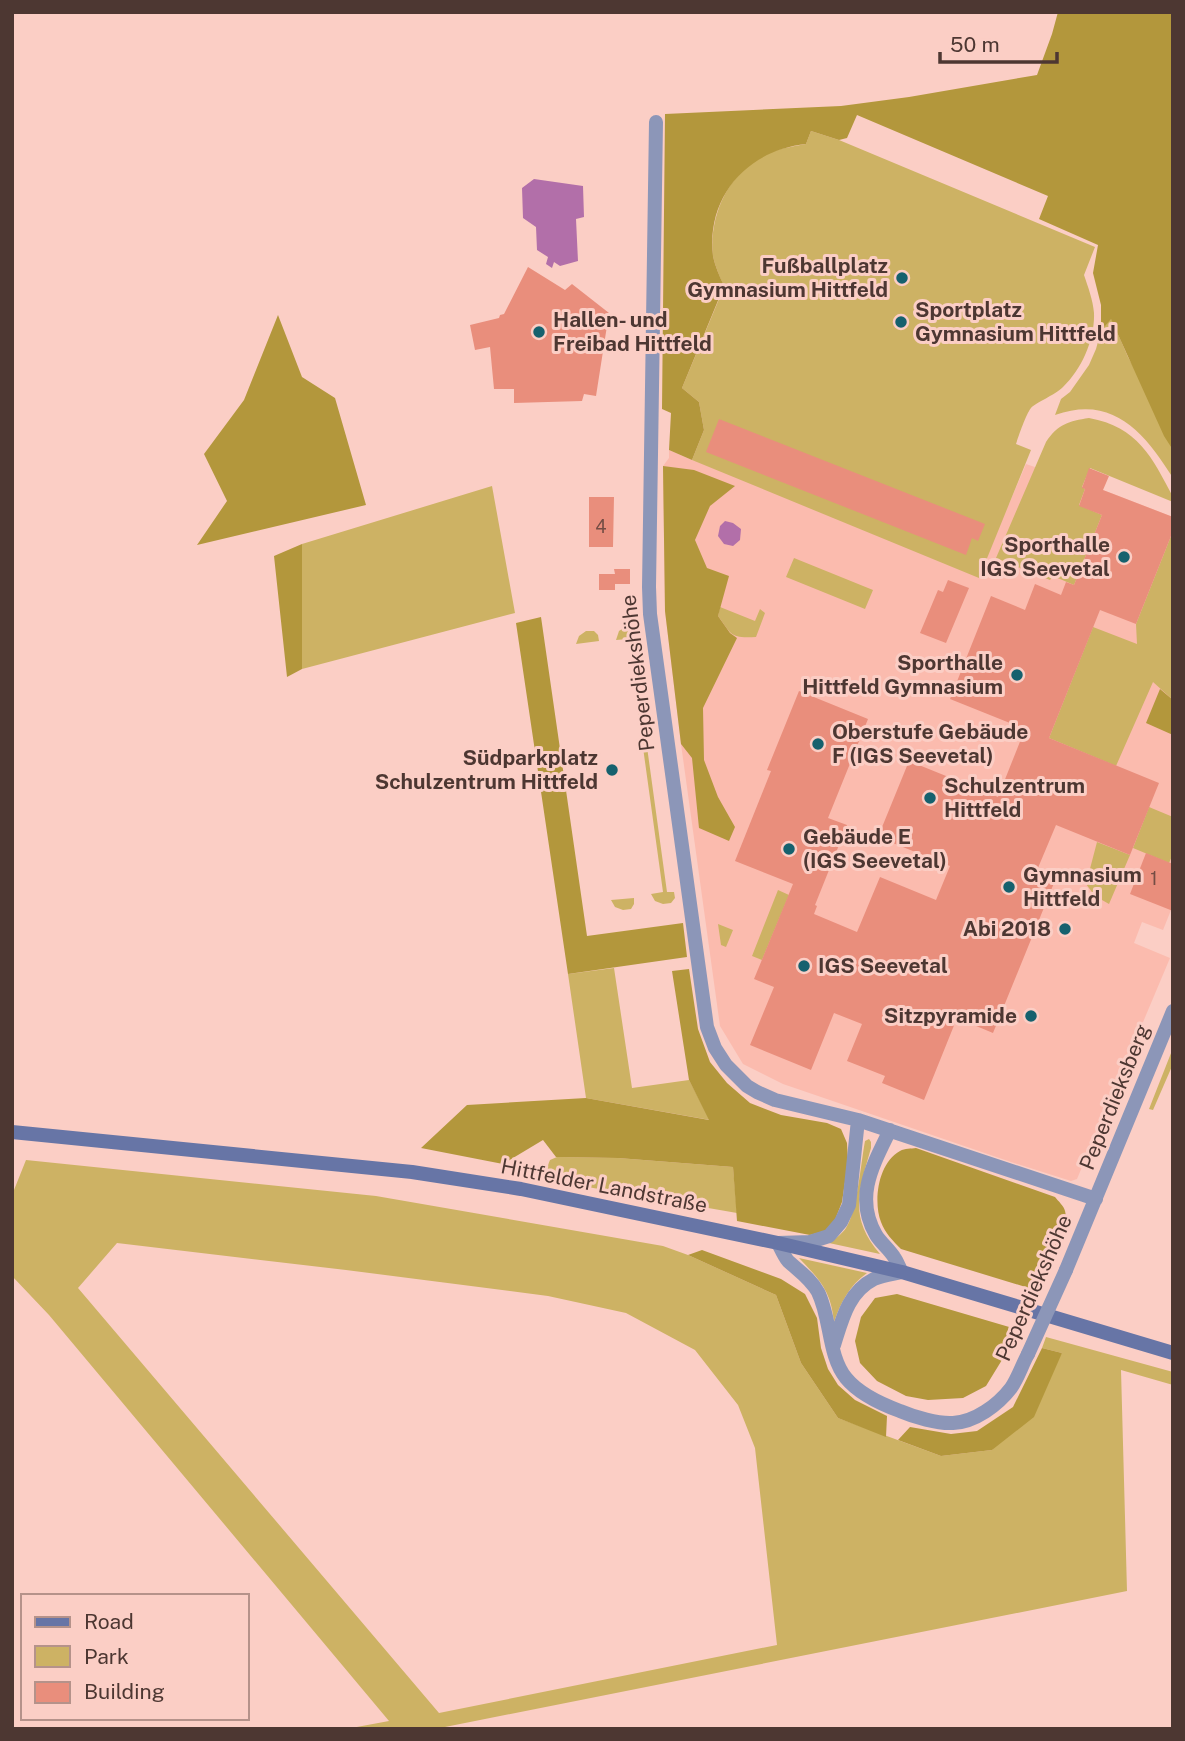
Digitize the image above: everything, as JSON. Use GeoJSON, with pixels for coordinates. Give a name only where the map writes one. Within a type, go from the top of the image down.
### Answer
{"type":"FeatureCollection","features":[{"type":"Feature","properties":{"kind":"main road","name":"Hittfelder Landstraße"},"geometry":{"type":"LineString","coordinates":[[12,1132],[425,1174],[521,1189],[902,1272],[1173,1353]]}},
{"type":"Feature","properties":{"kind":"street","name":"Peperdiekshöhe"},"geometry":{"type":"LineString","coordinates":[[656,122],[650,614],[707,1027],[715,1048],[726,1065],[747,1086],[775,1100],[858,1120],[1096,1199],[1012,1387],[993,1406],[972,1418],[952,1424],[917,1418],[883,1405],[846,1379],[837,1363],[825,1308],[817,1289],[786,1259],[778,1243]]}},
{"type":"Feature","properties":{"kind":"street","name":"Peperdieksberg"},"geometry":{"type":"LineString","coordinates":[[1096,1199],[1173,1011]]}},
{"type":"Feature","properties":{"kind":"street"},"geometry":{"type":"LineString","coordinates":[[778,1243],[810,1242],[829,1236],[841,1222],[849,1205],[858,1120]]}},
{"type":"Feature","properties":{"kind":"street"},"geometry":{"type":"LineString","coordinates":[[833,1347],[843,1317],[852,1298],[860,1289],[875,1279],[902,1272],[893,1255],[874,1231],[865,1207],[870,1173],[890,1130]]}},
{"type":"Feature","properties":{"kind":"shaded area"},"geometry":{"type":"Polygon","coordinates":[[[1058,12],[1173,12],[1173,450],[1164,436],[1111,319],[1101,331],[1101,305],[1093,273],[1098,245],[1039,219],[1048,196],[857,115],[847,138],[839,140],[811,131],[806,144],[785,148],[749,166],[724,196],[716,214],[713,256],[724,286],[682,388],[699,402],[704,430],[692,460],[669,450],[671,413],[662,409],[665,114],[841,106],[1037,75],[1058,12]]]}},
{"type":"Feature","properties":{"kind":"shaded area"},"geometry":{"type":"Polygon","coordinates":[[[534,179],[583,186],[584,217],[576,219],[578,261],[560,266],[554,262],[552,268],[546,264],[548,257],[537,250],[536,227],[523,218],[522,188],[534,179]]]}},
{"type":"Feature","properties":{"kind":"shaded area"},"geometry":{"type":"Polygon","coordinates":[[[278,315],[302,377],[335,398],[366,505],[197,545],[227,501],[204,454],[244,400],[278,315]]]}},
{"type":"Feature","properties":{"kind":"shaded area","name":"Schulzentrum Hittfeld"},"geometry":{"type":"Polygon","coordinates":[[[669,450],[692,460],[1009,504],[1026,464],[1173,517],[1173,905],[1163,930],[1142,922],[1134,943],[1170,958],[1077,1179],[1071,1181],[1011,1162],[783,1084],[743,1064],[720,1026],[665,611],[663,466],[669,458],[669,450]]]}},
{"type":"Feature","properties":{"kind":"shaded area"},"geometry":{"type":"Polygon","coordinates":[[[663,466],[694,470],[735,486],[710,506],[695,540],[707,568],[729,576],[718,616],[737,638],[703,708],[704,760],[718,797],[735,827],[729,841],[699,828],[692,758],[681,744],[665,611],[663,466]]]}},
{"type":"Feature","properties":{"kind":"shaded area"},"geometry":{"type":"Polygon","coordinates":[[[725,521],[741,529],[740,540],[733,546],[724,544],[718,536],[720,526],[725,521]]]}},
{"type":"Feature","properties":{"kind":"shaded area"},"geometry":{"type":"Polygon","coordinates":[[[302,544],[302,669],[287,677],[274,556],[302,544]]]}},
{"type":"Feature","properties":{"kind":"shaded area"},"geometry":{"type":"Polygon","coordinates":[[[541,617],[587,936],[683,923],[687,957],[568,974],[516,623],[541,617]]]}},
{"type":"Feature","properties":{"kind":"shaded area"},"geometry":{"type":"Polygon","coordinates":[[[1160,689],[1173,700],[1173,735],[1146,723],[1160,689]]]}},
{"type":"Feature","properties":{"kind":"shaded area"},"geometry":{"type":"Polygon","coordinates":[[[689,969],[698,1029],[710,1062],[727,1083],[750,1103],[781,1115],[827,1123],[841,1129],[847,1143],[848,1162],[842,1202],[835,1220],[825,1231],[810,1235],[737,1221],[733,1167],[618,1158],[556,1157],[543,1140],[503,1164],[421,1148],[467,1105],[586,1098],[709,1120],[689,1080],[672,971],[689,969]]]}},
{"type":"Feature","properties":{"kind":"shaded area"},"geometry":{"type":"Polygon","coordinates":[[[916,1148],[1055,1197],[1061,1204],[1066,1219],[1064,1229],[1032,1289],[901,1249],[890,1237],[879,1213],[879,1183],[893,1157],[900,1151],[916,1148]]]}},
{"type":"Feature","properties":{"kind":"shaded area"},"geometry":{"type":"Polygon","coordinates":[[[702,1250],[781,1279],[805,1294],[817,1318],[821,1348],[828,1369],[838,1385],[855,1400],[887,1416],[886,1437],[838,1418],[801,1363],[776,1295],[688,1255],[702,1250]]]}},
{"type":"Feature","properties":{"kind":"shaded area"},"geometry":{"type":"Polygon","coordinates":[[[897,1294],[1016,1329],[1005,1355],[986,1386],[963,1398],[928,1400],[906,1396],[877,1381],[860,1363],[855,1341],[861,1317],[875,1298],[897,1294]]]}},
{"type":"Feature","properties":{"kind":"shaded area"},"geometry":{"type":"Polygon","coordinates":[[[1042,1348],[1062,1353],[1034,1417],[992,1450],[941,1456],[898,1440],[910,1427],[951,1434],[977,1431],[1013,1407],[1042,1348]]]}},
{"type":"Feature","properties":{"kind":"green space","name":"Sportplatz Gymnasium Hittfeld"},"geometry":{"type":"Polygon","coordinates":[[[811,131],[839,140],[1095,247],[1084,275],[1094,313],[1090,343],[1070,380],[1033,406],[1027,415],[1016,444],[1031,450],[979,578],[692,460],[704,430],[699,402],[682,388],[724,287],[716,268],[712,242],[722,200],[737,176],[747,166],[770,152],[806,144],[811,131]]]}},
{"type":"Feature","properties":{"kind":"green space"},"geometry":{"type":"Polygon","coordinates":[[[1111,318],[1128,357],[1173,440],[1173,478],[1151,446],[1125,422],[1094,410],[1076,410],[1055,415],[1061,399],[1070,392],[1089,365],[1101,331],[1111,318]]]}},
{"type":"Feature","properties":{"kind":"green space"},"geometry":{"type":"Polygon","coordinates":[[[1089,418],[1120,429],[1142,446],[1158,469],[1173,502],[1090,468],[1082,487],[1085,489],[1079,505],[1102,515],[1074,585],[1053,576],[1050,580],[996,558],[1046,442],[1064,424],[1089,418]]]}},
{"type":"Feature","properties":{"kind":"green space"},"geometry":{"type":"Polygon","coordinates":[[[492,486],[515,613],[302,669],[302,544],[492,486]]]}},
{"type":"Feature","properties":{"kind":"green space"},"geometry":{"type":"Polygon","coordinates":[[[1173,531],[1173,700],[1153,682],[1116,766],[1049,738],[1093,627],[1137,644],[1136,624],[1173,531]]]}},
{"type":"Feature","properties":{"kind":"green space"},"geometry":{"type":"Polygon","coordinates":[[[794,558],[873,590],[865,609],[786,577],[794,558]]]}},
{"type":"Feature","properties":{"kind":"green space"},"geometry":{"type":"Polygon","coordinates":[[[720,607],[755,621],[760,609],[765,613],[756,637],[733,634],[718,616],[720,607]]]}},
{"type":"Feature","properties":{"kind":"green space"},"geometry":{"type":"Polygon","coordinates":[[[625,627],[634,627],[639,637],[632,638],[667,892],[674,892],[675,898],[671,903],[655,901],[651,894],[663,892],[628,639],[616,640],[619,631],[625,627]]]}},
{"type":"Feature","properties":{"kind":"green space"},"geometry":{"type":"Polygon","coordinates":[[[586,631],[594,631],[599,641],[576,644],[579,636],[586,631]]]}},
{"type":"Feature","properties":{"kind":"green space"},"geometry":{"type":"Polygon","coordinates":[[[1149,807],[1173,817],[1173,854],[1169,863],[1133,848],[1149,807]]]}},
{"type":"Feature","properties":{"kind":"green space"},"geometry":{"type":"Polygon","coordinates":[[[1097,842],[1130,855],[1109,904],[1095,896],[1086,884],[1097,842]]]}},
{"type":"Feature","properties":{"kind":"green space"},"geometry":{"type":"Polygon","coordinates":[[[778,890],[789,895],[762,960],[752,956],[778,890]]]}},
{"type":"Feature","properties":{"kind":"green space"},"geometry":{"type":"Polygon","coordinates":[[[634,898],[631,909],[623,910],[615,907],[611,900],[634,898]]]}},
{"type":"Feature","properties":{"kind":"green space"},"geometry":{"type":"Polygon","coordinates":[[[718,924],[733,930],[726,947],[721,945],[718,924]]]}},
{"type":"Feature","properties":{"kind":"green space"},"geometry":{"type":"Polygon","coordinates":[[[614,968],[632,1088],[689,1080],[710,1120],[586,1098],[568,974],[614,968]]]}},
{"type":"Feature","properties":{"kind":"green space"},"geometry":{"type":"Polygon","coordinates":[[[1173,1048],[1173,1064],[1153,1110],[1149,1109],[1173,1048]]]}},
{"type":"Feature","properties":{"kind":"green space"},"geometry":{"type":"Polygon","coordinates":[[[869,1139],[871,1148],[860,1191],[860,1216],[863,1228],[880,1254],[829,1243],[842,1233],[850,1221],[865,1141],[869,1139]]]}},
{"type":"Feature","properties":{"kind":"green space"},"geometry":{"type":"Polygon","coordinates":[[[557,1157],[618,1158],[733,1167],[737,1213],[553,1181],[548,1174],[548,1166],[550,1160],[557,1157]]]}},
{"type":"Feature","properties":{"kind":"green space"},"geometry":{"type":"Polygon","coordinates":[[[26,1160],[376,1196],[663,1246],[776,1295],[801,1363],[838,1418],[941,1456],[992,1450],[1062,1353],[1042,1348],[1046,1337],[1173,1372],[1173,1385],[1121,1370],[1127,1591],[445,1729],[346,1729],[389,1721],[49,1315],[12,1276],[12,1195],[26,1160]],[[117,1243],[78,1288],[439,1713],[777,1645],[755,1448],[738,1405],[695,1350],[626,1313],[548,1296],[117,1243]]]}},
{"type":"Feature","properties":{"kind":"green space"},"geometry":{"type":"Polygon","coordinates":[[[799,1258],[867,1273],[846,1295],[834,1322],[827,1294],[799,1258]]]}},
{"type":"Feature","properties":{"kind":"building","name":"Hallen- und Freibad Hittfeld"},"geometry":{"type":"Polygon","coordinates":[[[528,267],[565,290],[572,284],[609,313],[596,396],[584,394],[582,401],[514,403],[514,389],[494,389],[490,347],[475,350],[470,325],[499,318],[504,314],[528,267]]]}},
{"type":"Feature","properties":{"kind":"building"},"geometry":{"type":"Polygon","coordinates":[[[719,419],[985,524],[978,541],[972,538],[966,555],[706,452],[719,419]]]}},
{"type":"Feature","properties":{"kind":"building"},"geometry":{"type":"Polygon","coordinates":[[[1089,468],[1109,476],[1103,490],[1173,517],[1173,531],[1136,624],[1100,610],[1049,738],[1159,783],[1130,855],[1056,825],[1035,875],[1054,883],[993,1033],[957,1018],[924,1100],[882,1083],[885,1076],[847,1061],[862,1024],[834,1013],[811,1070],[750,1045],[774,987],[754,979],[793,884],[735,861],[771,771],[767,770],[799,691],[868,719],[828,818],[847,825],[815,905],[814,914],[857,932],[880,877],[936,900],[950,866],[878,837],[909,761],[998,797],[1025,729],[950,699],[991,596],[1025,610],[1035,584],[1061,595],[1066,582],[1074,585],[1102,515],[1079,506],[1089,468]]]}},
{"type":"Feature","properties":{"kind":"building"},"geometry":{"type":"Polygon","coordinates":[[[589,497],[614,497],[613,547],[589,547],[589,497]]]}},
{"type":"Feature","properties":{"kind":"building"},"geometry":{"type":"Polygon","coordinates":[[[614,569],[630,569],[630,584],[615,584],[615,590],[599,590],[599,574],[615,574],[614,569]]]}},
{"type":"Feature","properties":{"kind":"building"},"geometry":{"type":"Polygon","coordinates":[[[948,580],[969,588],[946,643],[920,633],[938,590],[943,592],[948,580]]]}},
{"type":"Feature","properties":{"kind":"building"},"geometry":{"type":"Polygon","coordinates":[[[1146,853],[1173,864],[1173,911],[1130,894],[1146,853]]]}},
{"type":"Feature","properties":{"kind":"place","name":"Fußballplatz Gymnasium Hittfeld"},"geometry":{"type":"Point","coordinates":[902,278]}},
{"type":"Feature","properties":{"kind":"place","name":"Sportplatz Gymnasium Hittfeld"},"geometry":{"type":"Point","coordinates":[901,322]}},
{"type":"Feature","properties":{"kind":"place","name":"Hallen- und Freibad Hittfeld"},"geometry":{"type":"Point","coordinates":[539,332]}},
{"type":"Feature","properties":{"kind":"place","name":"Sporthalle IGS Seevetal"},"geometry":{"type":"Point","coordinates":[1124,557]}},
{"type":"Feature","properties":{"kind":"place","name":"Sporthalle Hittfeld Gymnasium"},"geometry":{"type":"Point","coordinates":[1017,675]}},
{"type":"Feature","properties":{"kind":"place","name":"Oberstufe Gebäude F (IGS Seevetal)"},"geometry":{"type":"Point","coordinates":[818,744]}},
{"type":"Feature","properties":{"kind":"place","name":"Südparkplatz Schulzentrum Hittfeld"},"geometry":{"type":"Point","coordinates":[612,770]}},
{"type":"Feature","properties":{"kind":"place","name":"Schulzentrum Hittfeld"},"geometry":{"type":"Point","coordinates":[930,798]}},
{"type":"Feature","properties":{"kind":"place","name":"Gebäude E (IGS Seevetal)"},"geometry":{"type":"Point","coordinates":[789,849]}},
{"type":"Feature","properties":{"kind":"place","name":"Gymnasium Hittfeld"},"geometry":{"type":"Point","coordinates":[1009,887]}},
{"type":"Feature","properties":{"kind":"place","name":"Abi 2018"},"geometry":{"type":"Point","coordinates":[1065,929]}},
{"type":"Feature","properties":{"kind":"place","name":"IGS Seevetal"},"geometry":{"type":"Point","coordinates":[804,966]}},
{"type":"Feature","properties":{"kind":"place","name":"Sitzpyramide"},"geometry":{"type":"Point","coordinates":[1031,1016]}}]}
